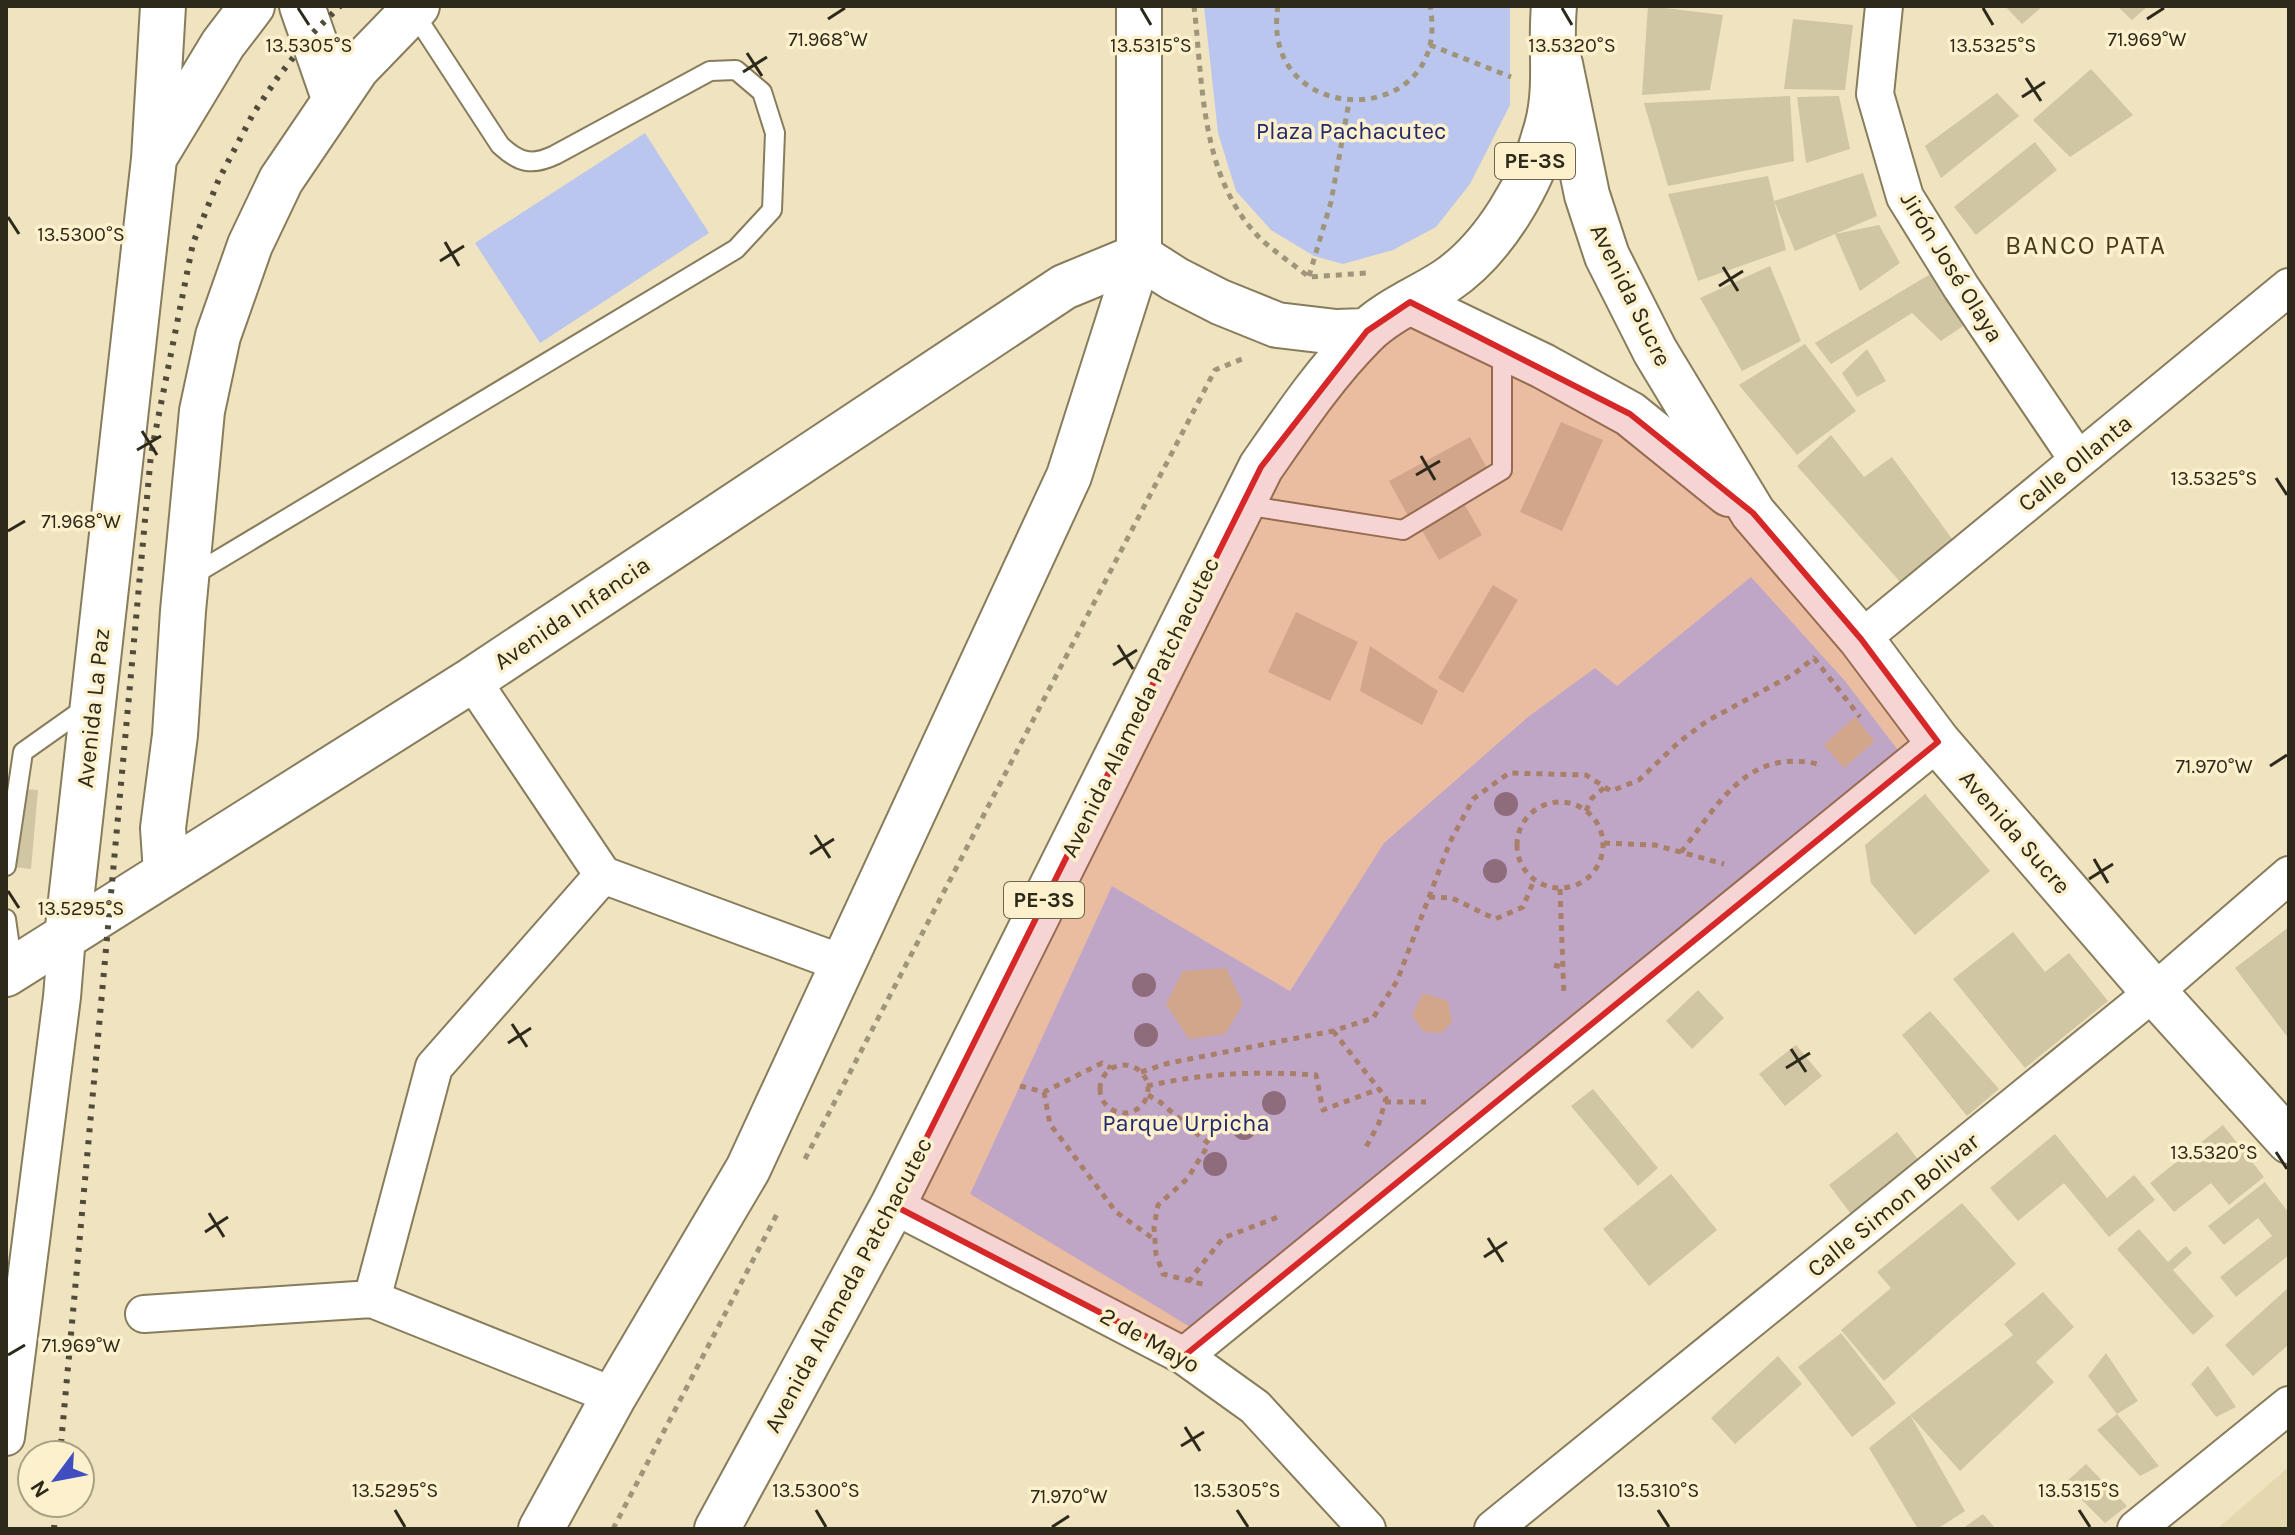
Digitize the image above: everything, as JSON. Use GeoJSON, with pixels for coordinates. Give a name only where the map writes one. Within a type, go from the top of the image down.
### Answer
{"type":"FeatureCollection","features":[{"type":"Feature","properties":{"kind":"main road"},"geometry":{"type":"LineString","coordinates":[[154,159],[163,6]]}},
{"type":"Feature","properties":{"kind":"main road","name":"Avenida La Paz"},"geometry":{"type":"LineString","coordinates":[[67,936],[154,159],[223,44],[252,6]]}},
{"type":"Feature","properties":{"kind":"main road"},"geometry":{"type":"LineString","coordinates":[[302,6],[334,98]]}},
{"type":"Feature","properties":{"kind":"main road"},"geometry":{"type":"LineString","coordinates":[[541,1529],[614,1396],[748,1169],[1069,476],[1139,256],[1139,6]]}},
{"type":"Feature","properties":{"kind":"main road"},"geometry":{"type":"LineString","coordinates":[[166,873],[163,828],[175,735],[202,411],[218,336],[266,207],[334,98],[374,48],[415,8]]}},
{"type":"Feature","properties":{"kind":"main road","name":"PE-3S"},"geometry":{"type":"LineString","coordinates":[[1410,302],[1462,269],[1488,245],[1539,154],[1550,111],[1555,64],[1554,8]]}},
{"type":"Feature","properties":{"kind":"main road","name":"Avenida Sucre"},"geometry":{"type":"LineString","coordinates":[[1554,8],[1559,59],[1587,195],[1607,256],[1655,351],[1753,513],[1861,639],[1938,742],[2154,992],[2289,1141]]}},
{"type":"Feature","properties":{"kind":"main road"},"geometry":{"type":"LineString","coordinates":[[1139,256],[1220,302],[1277,325],[1336,332],[1367,331]]}},
{"type":"Feature","properties":{"kind":"main road","name":"Avenida Infancia"},"geometry":{"type":"LineString","coordinates":[[10,972],[472,680],[1064,287],[1139,256]]}},
{"type":"Feature","properties":{"kind":"main road","name":"Avenida Alameda Patchacutec"},"geometry":{"type":"LineString","coordinates":[[717,1529],[893,1205],[1261,467],[1305,404],[1367,331],[1410,302]]}},
{"type":"Feature","properties":{"kind":"main road","name":"Avenida Sucre"},"geometry":{"type":"LineString","coordinates":[[1410,302],[1630,414],[1753,513]]}},
{"type":"Feature","properties":{"kind":"street","name":"Jirón José Olaya"},"geometry":{"type":"LineString","coordinates":[[1884,6],[1875,94],[1905,197],[1961,287],[2078,460]]}},
{"type":"Feature","properties":{"kind":"street","name":"Calle Ollanta"},"geometry":{"type":"LineString","coordinates":[[1861,639],[2289,287]]}},
{"type":"Feature","properties":{"kind":"street"},"geometry":{"type":"LineString","coordinates":[[472,680],[603,875],[844,964]]}},
{"type":"Feature","properties":{"kind":"street"},"geometry":{"type":"LineString","coordinates":[[1184,1356],[1938,742]]}},
{"type":"Feature","properties":{"kind":"street"},"geometry":{"type":"LineString","coordinates":[[372,1299],[434,1067],[603,875]]}},
{"type":"Feature","properties":{"kind":"street","name":"Calle Simon Bolivar"},"geometry":{"type":"LineString","coordinates":[[1493,1529],[2154,992],[2289,875]]}},
{"type":"Feature","properties":{"kind":"street","name":"Avenida La Paz"},"geometry":{"type":"LineString","coordinates":[[6,1437],[62,997],[67,936]]}},
{"type":"Feature","properties":{"kind":"street","name":"2 de Mayo"},"geometry":{"type":"LineString","coordinates":[[893,1205],[1184,1356],[1255,1407],[1367,1529]]}},
{"type":"Feature","properties":{"kind":"street"},"geometry":{"type":"LineString","coordinates":[[144,1314],[372,1299],[614,1396]]}},
{"type":"Feature","properties":{"kind":"street"},"geometry":{"type":"LineString","coordinates":[[2136,1529],[2289,1405]]}},
{"type":"Feature","properties":{"kind":"lane"},"geometry":{"type":"LineString","coordinates":[[186,580],[736,249],[772,210],[775,133],[762,92],[736,70],[710,71],[540,163],[525,163],[500,145],[415,8]]}},
{"type":"Feature","properties":{"kind":"lane"},"geometry":{"type":"LineString","coordinates":[[1241,504],[1403,530],[1478,485],[1502,470],[1502,347]]}},
{"type":"Feature","properties":{"kind":"lane"},"geometry":{"type":"LineString","coordinates":[[6,866],[23,752],[94,702]]}},
{"type":"Feature","properties":{"kind":"lane"},"geometry":{"type":"LineString","coordinates":[[6,919],[10,972]]}},
{"type":"Feature","properties":{"kind":"path"},"geometry":{"type":"LineString","coordinates":[[1194,6],[1207,131],[1229,192],[1256,234],[1309,277],[1361,276],[1375,270]]}},
{"type":"Feature","properties":{"kind":"path"},"geometry":{"type":"LineString","coordinates":[[1278,6],[1277,35],[1285,60],[1301,81],[1323,95],[1349,102],[1375,99],[1399,88],[1419,69],[1430,45],[1433,20],[1430,6]]}},
{"type":"Feature","properties":{"kind":"path"},"geometry":{"type":"LineString","coordinates":[[1430,45],[1510,77]]}},
{"type":"Feature","properties":{"kind":"path"},"geometry":{"type":"LineString","coordinates":[[1309,277],[1331,202],[1349,102]]}},
{"type":"Feature","properties":{"kind":"path"},"geometry":{"type":"LineString","coordinates":[[804,1161],[1215,370],[1250,356]]}},
{"type":"Feature","properties":{"kind":"path"},"geometry":{"type":"LineString","coordinates":[[1141,1072],[1169,1063],[1333,1031],[1373,1018],[1397,981],[1450,842],[1473,799],[1509,773],[1586,775],[1611,791],[1639,780],[1679,742],[1707,721],[1794,674],[1820,653]]}},
{"type":"Feature","properties":{"kind":"path"},"geometry":{"type":"LineString","coordinates":[[1814,658],[1868,727]]}},
{"type":"Feature","properties":{"kind":"path"},"geometry":{"type":"LineString","coordinates":[[1681,852],[1725,792],[1740,780],[1783,761],[1822,765]]}},
{"type":"Feature","properties":{"kind":"path"},"geometry":{"type":"LineString","coordinates":[[1586,811],[1592,798],[1605,787]]}},
{"type":"Feature","properties":{"kind":"path"},"geometry":{"type":"LineString","coordinates":[[1554,801],[1568,802],[1586,811],[1601,830],[1604,843],[1596,870],[1574,887],[1560,889],[1545,886],[1523,869],[1516,841],[1528,815],[1554,801]]}},
{"type":"Feature","properties":{"kind":"path"},"geometry":{"type":"LineString","coordinates":[[1604,843],[1655,845],[1728,866]]}},
{"type":"Feature","properties":{"kind":"path"},"geometry":{"type":"LineString","coordinates":[[1429,897],[1452,898],[1495,919],[1523,907],[1534,880]]}},
{"type":"Feature","properties":{"kind":"path"},"geometry":{"type":"LineString","coordinates":[[1560,889],[1564,997]]}},
{"type":"Feature","properties":{"kind":"path"},"geometry":{"type":"LineString","coordinates":[[1495,919],[1496,928]]}},
{"type":"Feature","properties":{"kind":"path"},"geometry":{"type":"LineString","coordinates":[[1554,965],[1562,967]]}},
{"type":"Feature","properties":{"kind":"path"},"geometry":{"type":"LineString","coordinates":[[1333,1031],[1386,1098],[1379,1123],[1365,1149]]}},
{"type":"Feature","properties":{"kind":"path"},"geometry":{"type":"LineString","coordinates":[[1020,1086],[1044,1092],[1102,1063],[1111,1068]]}},
{"type":"Feature","properties":{"kind":"path"},"geometry":{"type":"LineString","coordinates":[[1127,1065],[1141,1072],[1148,1095],[1139,1108],[1132,1112],[1109,1109],[1100,1096],[1099,1088],[1101,1080],[1111,1068],[1127,1065]]}},
{"type":"Feature","properties":{"kind":"path"},"geometry":{"type":"LineString","coordinates":[[1147,1086],[1183,1078],[1229,1074],[1278,1072],[1316,1075],[1323,1110],[1379,1089]]}},
{"type":"Feature","properties":{"kind":"path"},"geometry":{"type":"LineString","coordinates":[[1044,1092],[1050,1124],[1116,1212],[1155,1241]]}},
{"type":"Feature","properties":{"kind":"path"},"geometry":{"type":"LineString","coordinates":[[1148,1095],[1209,1144],[1187,1179],[1158,1205],[1154,1227],[1156,1254],[1163,1274],[1214,1286]]}},
{"type":"Feature","properties":{"kind":"path"},"geometry":{"type":"LineString","coordinates":[[1385,1102],[1426,1102]]}},
{"type":"Feature","properties":{"kind":"path"},"geometry":{"type":"LineString","coordinates":[[613,1529],[782,1203]]}},
{"type":"Feature","properties":{"kind":"path"},"geometry":{"type":"LineString","coordinates":[[1188,1282],[1223,1238],[1278,1217]]}},
{"type":"Feature","properties":{"kind":"highlighted area"},"geometry":{"type":"Polygon","coordinates":[[[1410,302],[1630,414],[1753,513],[1861,639],[1938,742],[1184,1356],[893,1205],[1261,467],[1367,331],[1410,302]]]}},
{"type":"Feature","properties":{"kind":"shaded area"},"geometry":{"type":"Polygon","coordinates":[[[2289,1467],[2289,1529],[2217,1529],[2289,1467]]]}},
{"type":"Feature","properties":{"kind":"green space","name":"Plaza Pachacutec"},"geometry":{"type":"Polygon","coordinates":[[[1204,6],[1510,6],[1510,105],[1470,184],[1436,227],[1393,250],[1343,264],[1314,256],[1271,230],[1236,191],[1218,133],[1204,6]]]}},
{"type":"Feature","properties":{"kind":"green space"},"geometry":{"type":"Polygon","coordinates":[[[645,133],[709,233],[540,343],[475,243],[645,133]]]}},
{"type":"Feature","properties":{"kind":"green space","name":"Parque Urpicha"},"geometry":{"type":"Polygon","coordinates":[[[1751,577],[1845,681],[1898,750],[1197,1331],[970,1194],[1112,886],[1290,991],[1384,843],[1528,717],[1595,668],[1617,686],[1751,577]]]}},
{"type":"Feature","properties":{"kind":"building"},"geometry":{"type":"Polygon","coordinates":[[[1648,6],[1723,15],[1710,90],[1642,95],[1648,6]]]}},
{"type":"Feature","properties":{"kind":"building"},"geometry":{"type":"Polygon","coordinates":[[[2005,6],[2043,6],[2022,24],[2005,6]]]}},
{"type":"Feature","properties":{"kind":"building"},"geometry":{"type":"Polygon","coordinates":[[[2117,6],[2148,6],[2132,20],[2117,6]]]}},
{"type":"Feature","properties":{"kind":"building"},"geometry":{"type":"Polygon","coordinates":[[[1793,19],[1853,25],[1845,90],[1784,89],[1793,19]]]}},
{"type":"Feature","properties":{"kind":"building"},"geometry":{"type":"Polygon","coordinates":[[[2091,69],[2133,115],[2070,157],[2033,120],[2091,69]]]}},
{"type":"Feature","properties":{"kind":"building"},"geometry":{"type":"Polygon","coordinates":[[[1997,93],[2019,116],[1941,178],[1925,146],[1997,93]]]}},
{"type":"Feature","properties":{"kind":"building"},"geometry":{"type":"Polygon","coordinates":[[[1790,96],[1794,161],[1668,186],[1644,103],[1790,96]]]}},
{"type":"Feature","properties":{"kind":"building"},"geometry":{"type":"Polygon","coordinates":[[[1839,96],[1850,149],[1806,163],[1797,97],[1839,96]]]}},
{"type":"Feature","properties":{"kind":"building"},"geometry":{"type":"Polygon","coordinates":[[[2035,142],[2057,170],[1976,235],[1954,207],[2035,142]]]}},
{"type":"Feature","properties":{"kind":"building"},"geometry":{"type":"Polygon","coordinates":[[[1863,173],[1877,216],[1795,251],[1774,201],[1863,173]]]}},
{"type":"Feature","properties":{"kind":"building"},"geometry":{"type":"Polygon","coordinates":[[[1768,176],[1786,250],[1698,281],[1668,194],[1768,176]]]}},
{"type":"Feature","properties":{"kind":"building"},"geometry":{"type":"Polygon","coordinates":[[[1879,225],[1900,263],[1860,291],[1835,234],[1879,225]]]}},
{"type":"Feature","properties":{"kind":"building"},"geometry":{"type":"Polygon","coordinates":[[[1770,266],[1801,341],[1742,371],[1700,298],[1770,266]]]}},
{"type":"Feature","properties":{"kind":"building"},"geometry":{"type":"Polygon","coordinates":[[[1932,273],[1966,324],[1941,341],[1912,313],[1831,364],[1815,343],[1932,273]]]}},
{"type":"Feature","properties":{"kind":"building"},"geometry":{"type":"Polygon","coordinates":[[[1805,344],[1856,411],[1797,455],[1739,385],[1805,344]]]}},
{"type":"Feature","properties":{"kind":"building"},"geometry":{"type":"Polygon","coordinates":[[[1867,349],[1886,381],[1857,397],[1842,373],[1867,349]]]}},
{"type":"Feature","properties":{"kind":"building"},"geometry":{"type":"Polygon","coordinates":[[[1561,422],[1603,440],[1562,531],[1520,512],[1561,422]]]}},
{"type":"Feature","properties":{"kind":"building"},"geometry":{"type":"Polygon","coordinates":[[[1831,435],[1864,477],[1892,457],[1961,551],[1910,593],[1797,466],[1831,435]]]}},
{"type":"Feature","properties":{"kind":"building"},"geometry":{"type":"Polygon","coordinates":[[[1470,437],[1489,472],[1408,516],[1389,481],[1470,437]]]}},
{"type":"Feature","properties":{"kind":"building"},"geometry":{"type":"Polygon","coordinates":[[[1463,502],[1482,535],[1439,560],[1420,527],[1463,502]]]}},
{"type":"Feature","properties":{"kind":"building"},"geometry":{"type":"Polygon","coordinates":[[[1493,585],[1518,600],[1463,693],[1438,678],[1493,585]]]}},
{"type":"Feature","properties":{"kind":"building"},"geometry":{"type":"Polygon","coordinates":[[[1296,612],[1358,642],[1330,701],[1268,672],[1296,612]]]}},
{"type":"Feature","properties":{"kind":"building"},"geometry":{"type":"Polygon","coordinates":[[[1370,646],[1438,691],[1422,725],[1360,691],[1370,646]]]}},
{"type":"Feature","properties":{"kind":"building"},"geometry":{"type":"Polygon","coordinates":[[[1855,717],[1875,741],[1844,768],[1824,745],[1855,717]]]}},
{"type":"Feature","properties":{"kind":"building"},"geometry":{"type":"Polygon","coordinates":[[[6,788],[38,790],[31,869],[6,866],[6,788]]]}},
{"type":"Feature","properties":{"kind":"building"},"geometry":{"type":"Polygon","coordinates":[[[1925,794],[1990,871],[1915,935],[1871,883],[1865,845],[1925,794]]]}},
{"type":"Feature","properties":{"kind":"building"},"geometry":{"type":"Polygon","coordinates":[[[2289,927],[2289,1039],[2235,968],[2289,927]]]}},
{"type":"Feature","properties":{"kind":"building"},"geometry":{"type":"Polygon","coordinates":[[[2013,932],[2045,972],[2069,953],[2108,1001],[2025,1068],[1953,979],[2013,932]]]}},
{"type":"Feature","properties":{"kind":"building"},"geometry":{"type":"Polygon","coordinates":[[[1226,968],[1243,1004],[1225,1034],[1189,1039],[1166,1004],[1183,971],[1226,968]]]}},
{"type":"Feature","properties":{"kind":"building"},"geometry":{"type":"Polygon","coordinates":[[[1698,990],[1724,1018],[1692,1049],[1666,1021],[1698,990]]]}},
{"type":"Feature","properties":{"kind":"building"},"geometry":{"type":"Polygon","coordinates":[[[1423,993],[1448,1001],[1452,1022],[1441,1033],[1424,1032],[1412,1015],[1423,993]]]}},
{"type":"Feature","properties":{"kind":"building"},"geometry":{"type":"Polygon","coordinates":[[[1930,1011],[1999,1089],[1967,1116],[1902,1035],[1930,1011]]]}},
{"type":"Feature","properties":{"kind":"building"},"geometry":{"type":"Polygon","coordinates":[[[1796,1045],[1822,1076],[1785,1106],[1759,1074],[1796,1045]]]}},
{"type":"Feature","properties":{"kind":"building"},"geometry":{"type":"Polygon","coordinates":[[[1593,1089],[1658,1168],[1638,1186],[1571,1106],[1593,1089]]]}},
{"type":"Feature","properties":{"kind":"building"},"geometry":{"type":"Polygon","coordinates":[[[2223,1125],[2264,1177],[2229,1205],[2211,1183],[2174,1212],[2150,1183],[2223,1125]]]}},
{"type":"Feature","properties":{"kind":"building"},"geometry":{"type":"Polygon","coordinates":[[[1897,1132],[1926,1170],[1857,1222],[1829,1185],[1897,1132]]]}},
{"type":"Feature","properties":{"kind":"building"},"geometry":{"type":"Polygon","coordinates":[[[2055,1134],[2107,1198],[2134,1175],[2155,1200],[2109,1237],[2064,1183],[2018,1221],[1990,1188],[2055,1134]]]}},
{"type":"Feature","properties":{"kind":"building"},"geometry":{"type":"Polygon","coordinates":[[[1671,1174],[1717,1230],[1649,1286],[1603,1229],[1671,1174]]]}},
{"type":"Feature","properties":{"kind":"building"},"geometry":{"type":"Polygon","coordinates":[[[2265,1182],[2289,1213],[2289,1255],[2236,1297],[2220,1277],[2272,1236],[2258,1218],[2224,1245],[2208,1226],[2265,1182]]]}},
{"type":"Feature","properties":{"kind":"building"},"geometry":{"type":"Polygon","coordinates":[[[1962,1203],[2016,1264],[1884,1381],[1841,1330],[1891,1288],[1877,1272],[1962,1203]]]}},
{"type":"Feature","properties":{"kind":"building"},"geometry":{"type":"Polygon","coordinates":[[[2139,1229],[2168,1262],[2186,1246],[2192,1253],[2173,1270],[2214,1316],[2193,1335],[2117,1249],[2139,1229]]]}},
{"type":"Feature","properties":{"kind":"building"},"geometry":{"type":"Polygon","coordinates":[[[2289,1287],[2289,1344],[2253,1376],[2225,1345],[2289,1287]]]}},
{"type":"Feature","properties":{"kind":"building"},"geometry":{"type":"Polygon","coordinates":[[[2043,1292],[2074,1327],[2036,1362],[2054,1382],[1960,1471],[1910,1415],[2013,1335],[2004,1324],[2043,1292]]]}},
{"type":"Feature","properties":{"kind":"building"},"geometry":{"type":"Polygon","coordinates":[[[1841,1333],[1896,1403],[1852,1437],[1798,1367],[1841,1333]]]}},
{"type":"Feature","properties":{"kind":"building"},"geometry":{"type":"Polygon","coordinates":[[[2106,1353],[2138,1401],[2117,1414],[2088,1376],[2106,1353]]]}},
{"type":"Feature","properties":{"kind":"building"},"geometry":{"type":"Polygon","coordinates":[[[1778,1356],[1802,1384],[1735,1444],[1711,1418],[1778,1356]]]}},
{"type":"Feature","properties":{"kind":"building"},"geometry":{"type":"Polygon","coordinates":[[[2208,1366],[2236,1407],[2216,1417],[2191,1384],[2208,1366]]]}},
{"type":"Feature","properties":{"kind":"building"},"geometry":{"type":"Polygon","coordinates":[[[2117,1414],[2159,1466],[2140,1476],[2097,1430],[2117,1414]]]}},
{"type":"Feature","properties":{"kind":"building"},"geometry":{"type":"Polygon","coordinates":[[[1910,1415],[1965,1511],[1937,1529],[1918,1529],[1869,1448],[1910,1415]]]}},
{"type":"Feature","properties":{"kind":"building"},"geometry":{"type":"Polygon","coordinates":[[[2086,1464],[2127,1506],[2105,1523],[2065,1483],[2086,1464]]]}},
{"type":"Feature","properties":{"kind":"building"},"geometry":{"type":"Polygon","coordinates":[[[1983,1514],[1996,1529],[1962,1529],[1983,1514]]]}},
{"type":"Feature","properties":{"kind":"railway"},"geometry":{"type":"LineString","coordinates":[[61,1439],[151,454],[193,243],[219,179],[253,114],[278,77],[311,35],[340,6]]}},
{"type":"Feature","properties":{"kind":"railway"},"geometry":{"type":"LineString","coordinates":[[54,1529],[55,1519]]}},
{"type":"Feature","properties":{"kind":"district","name":"BANCO PATA"},"geometry":{"type":"Point","coordinates":[2086,245]}}]}
